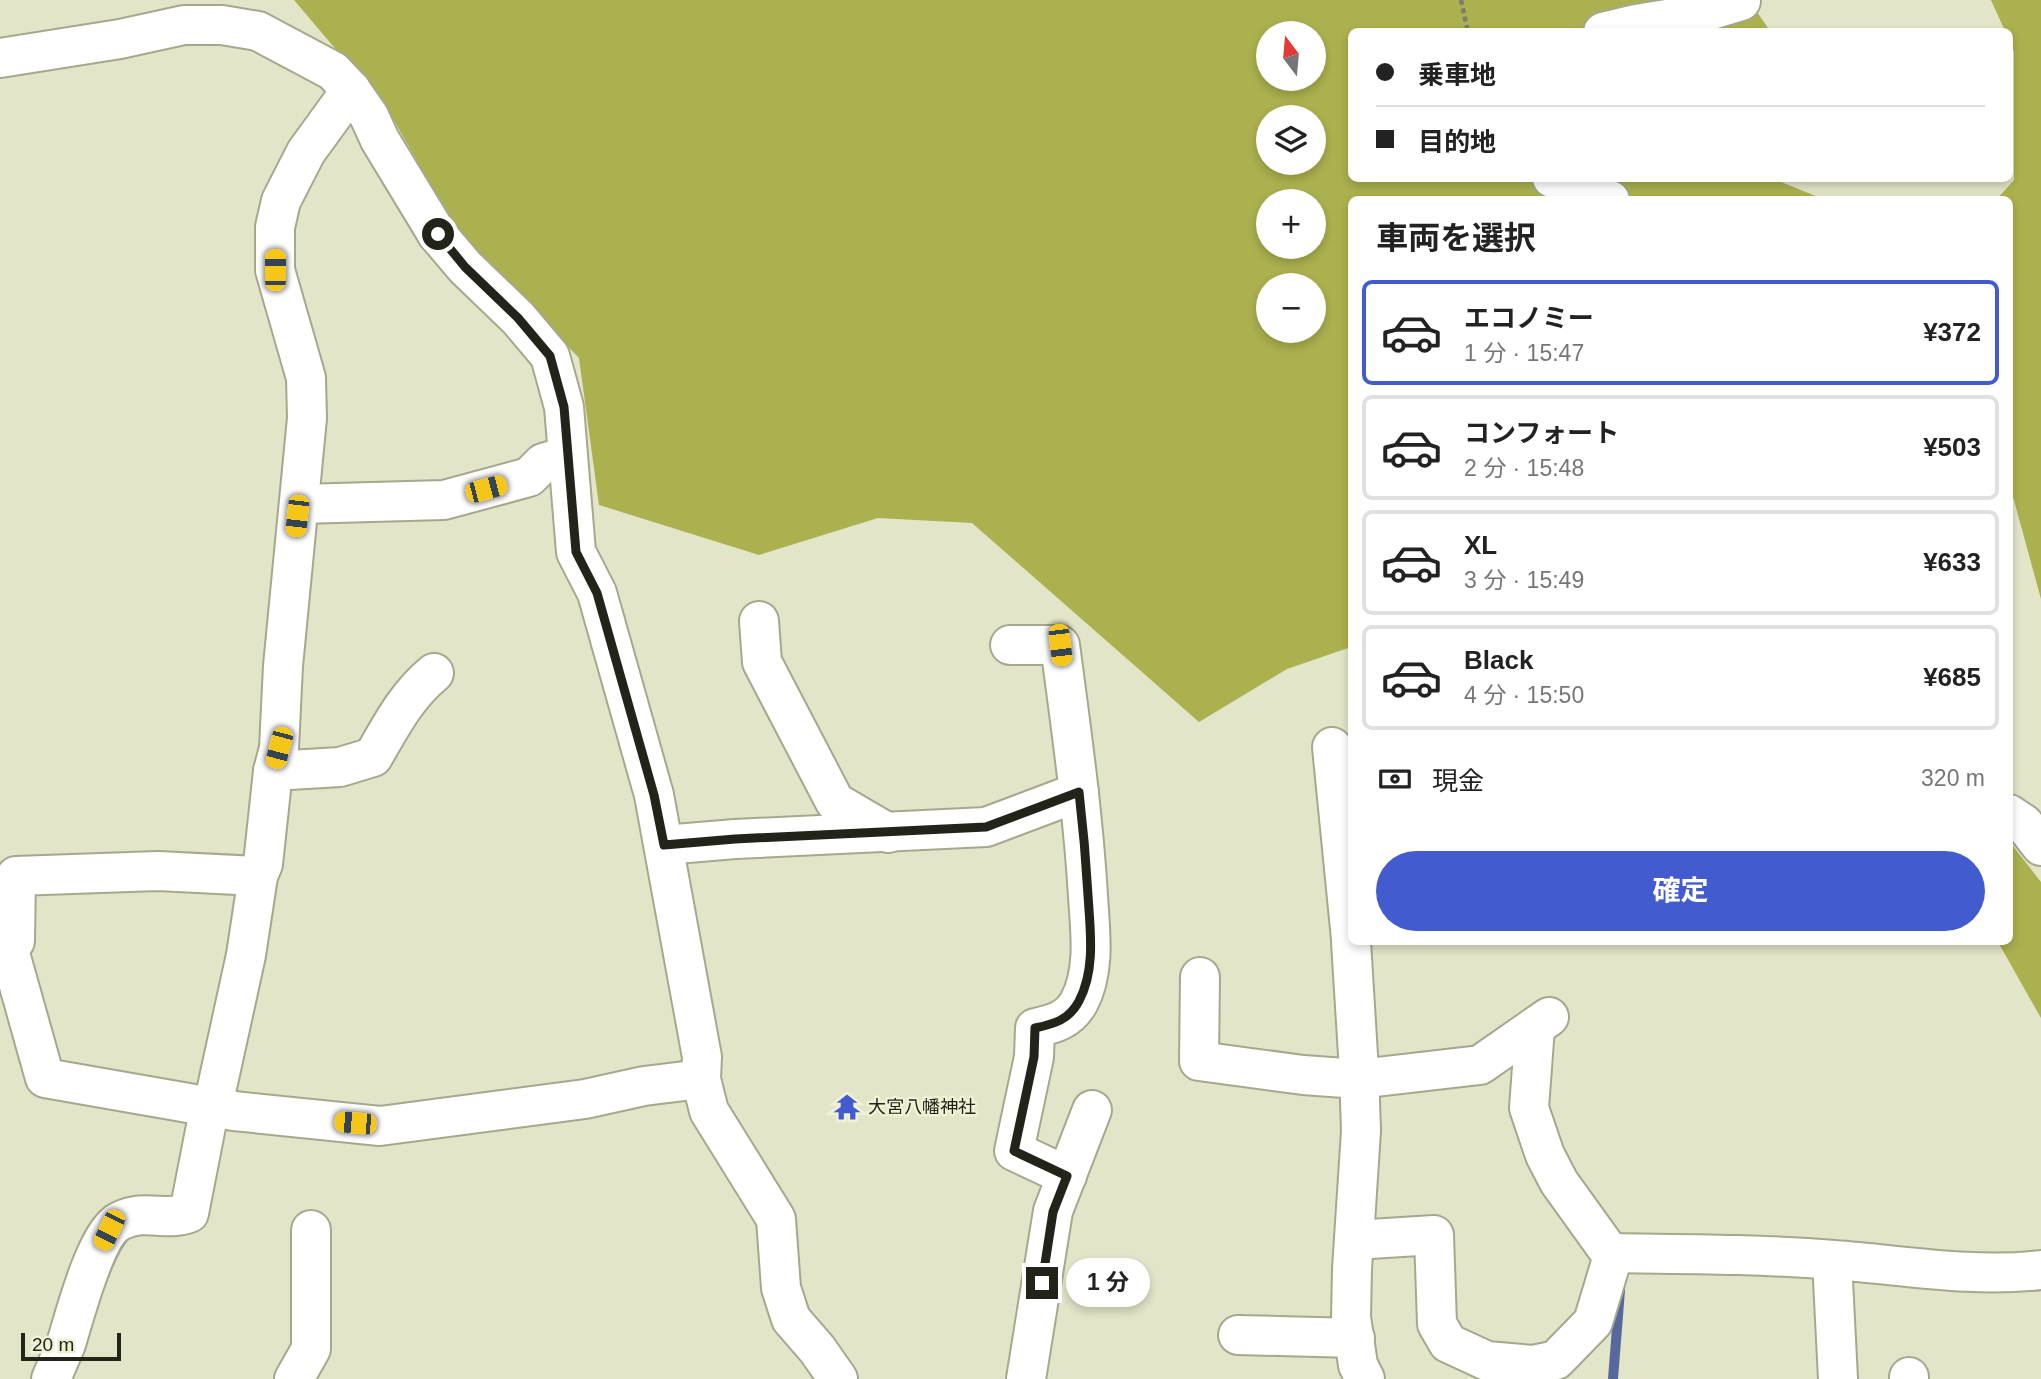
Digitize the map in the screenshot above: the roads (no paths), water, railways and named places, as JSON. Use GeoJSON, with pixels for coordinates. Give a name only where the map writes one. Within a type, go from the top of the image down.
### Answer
{"type":"FeatureCollection","features":[{"type":"Feature","properties":{"kind":"street"},"geometry":{"type":"LineString","coordinates":[[1620,28],[1698,14],[1741,1]]}},
{"type":"Feature","properties":{"kind":"street"},"geometry":{"type":"LineString","coordinates":[[0,58],[120,39],[184,25],[222,25],[258,31],[333,71],[351,90],[369,116],[380,141],[438,234],[465,267],[518,318],[550,356],[564,407],[576,552],[597,593],[654,795],[702,1057],[701,1079],[709,1111],[776,1220],[781,1288],[791,1319],[838,1379]]}},
{"type":"Feature","properties":{"kind":"street"},"geometry":{"type":"LineString","coordinates":[[51,1379],[87,1276],[109,1230],[117,1222],[139,1214],[177,1217],[189,1213],[246,955],[258,876],[263,864],[273,771],[279,748],[283,666],[307,418],[306,378],[275,270],[275,228],[281,201],[306,152],[351,90]]}},
{"type":"Feature","properties":{"kind":"street"},"geometry":{"type":"LineString","coordinates":[[1563,182],[1599,196]]}},
{"type":"Feature","properties":{"kind":"street"},"geometry":{"type":"LineString","coordinates":[[300,504],[444,500],[528,477],[543,463],[567,456]]}},
{"type":"Feature","properties":{"kind":"street"},"geometry":{"type":"LineString","coordinates":[[759,621],[762,662],[835,802],[888,833]]}},
{"type":"Feature","properties":{"kind":"street"},"geometry":{"type":"LineString","coordinates":[[1010,645],[1060,645],[1085,839],[1091,949],[1088,978],[1079,1003],[1059,1023],[1035,1028],[1034,1057],[1014,1151],[1067,1176]]}},
{"type":"Feature","properties":{"kind":"street"},"geometry":{"type":"LineString","coordinates":[[273,771],[340,767],[373,757],[418,686],[434,673]]}},
{"type":"Feature","properties":{"kind":"street"},"geometry":{"type":"LineString","coordinates":[[1332,747],[1348,910]]}},
{"type":"Feature","properties":{"kind":"street"},"geometry":{"type":"LineString","coordinates":[[664,845],[986,827],[1079,792]]}},
{"type":"Feature","properties":{"kind":"street"},"geometry":{"type":"LineString","coordinates":[[2013,817],[2024,824],[2041,846]]}},
{"type":"Feature","properties":{"kind":"street"},"geometry":{"type":"LineString","coordinates":[[258,876],[158,871],[16,876],[15,941],[4,950],[45,1078],[211,1108],[380,1126],[585,1099],[644,1086],[701,1079]]}},
{"type":"Feature","properties":{"kind":"street"},"geometry":{"type":"LineString","coordinates":[[1351,945],[1361,1131],[1352,1317],[1359,1365],[1365,1379]]}},
{"type":"Feature","properties":{"kind":"street"},"geometry":{"type":"LineString","coordinates":[[1200,977],[1199,1061],[1303,1075],[1359,1079],[1480,1065],[1542,1022],[1529,1108],[1545,1155],[1559,1182],[1612,1259],[1593,1322],[1556,1360],[1533,1365],[1487,1361],[1448,1343],[1437,1324],[1434,1235],[1354,1240]]}},
{"type":"Feature","properties":{"kind":"street"},"geometry":{"type":"LineString","coordinates":[[1026,1379],[1053,1212],[1091,1110]]}},
{"type":"Feature","properties":{"kind":"street"},"geometry":{"type":"LineString","coordinates":[[294,1379],[311,1349],[311,1230]]}},
{"type":"Feature","properties":{"kind":"street"},"geometry":{"type":"LineString","coordinates":[[1610,1253],[1725,1254],[1832,1260],[1949,1272],[2041,1270]]}},
{"type":"Feature","properties":{"kind":"street"},"geometry":{"type":"LineString","coordinates":[[1832,1260],[1838,1379]]}},
{"type":"Feature","properties":{"kind":"street"},"geometry":{"type":"LineString","coordinates":[[1238,1335],[1355,1338]]}},
{"type":"Feature","properties":{"kind":"waterway"},"geometry":{"type":"LineString","coordinates":[[1613,1379],[1620,1290]]}},
{"type":"Feature","properties":{"kind":"place","name":"大宮八幡神社"},"geometry":{"type":"Point","coordinates":[847,1107]}}]}
